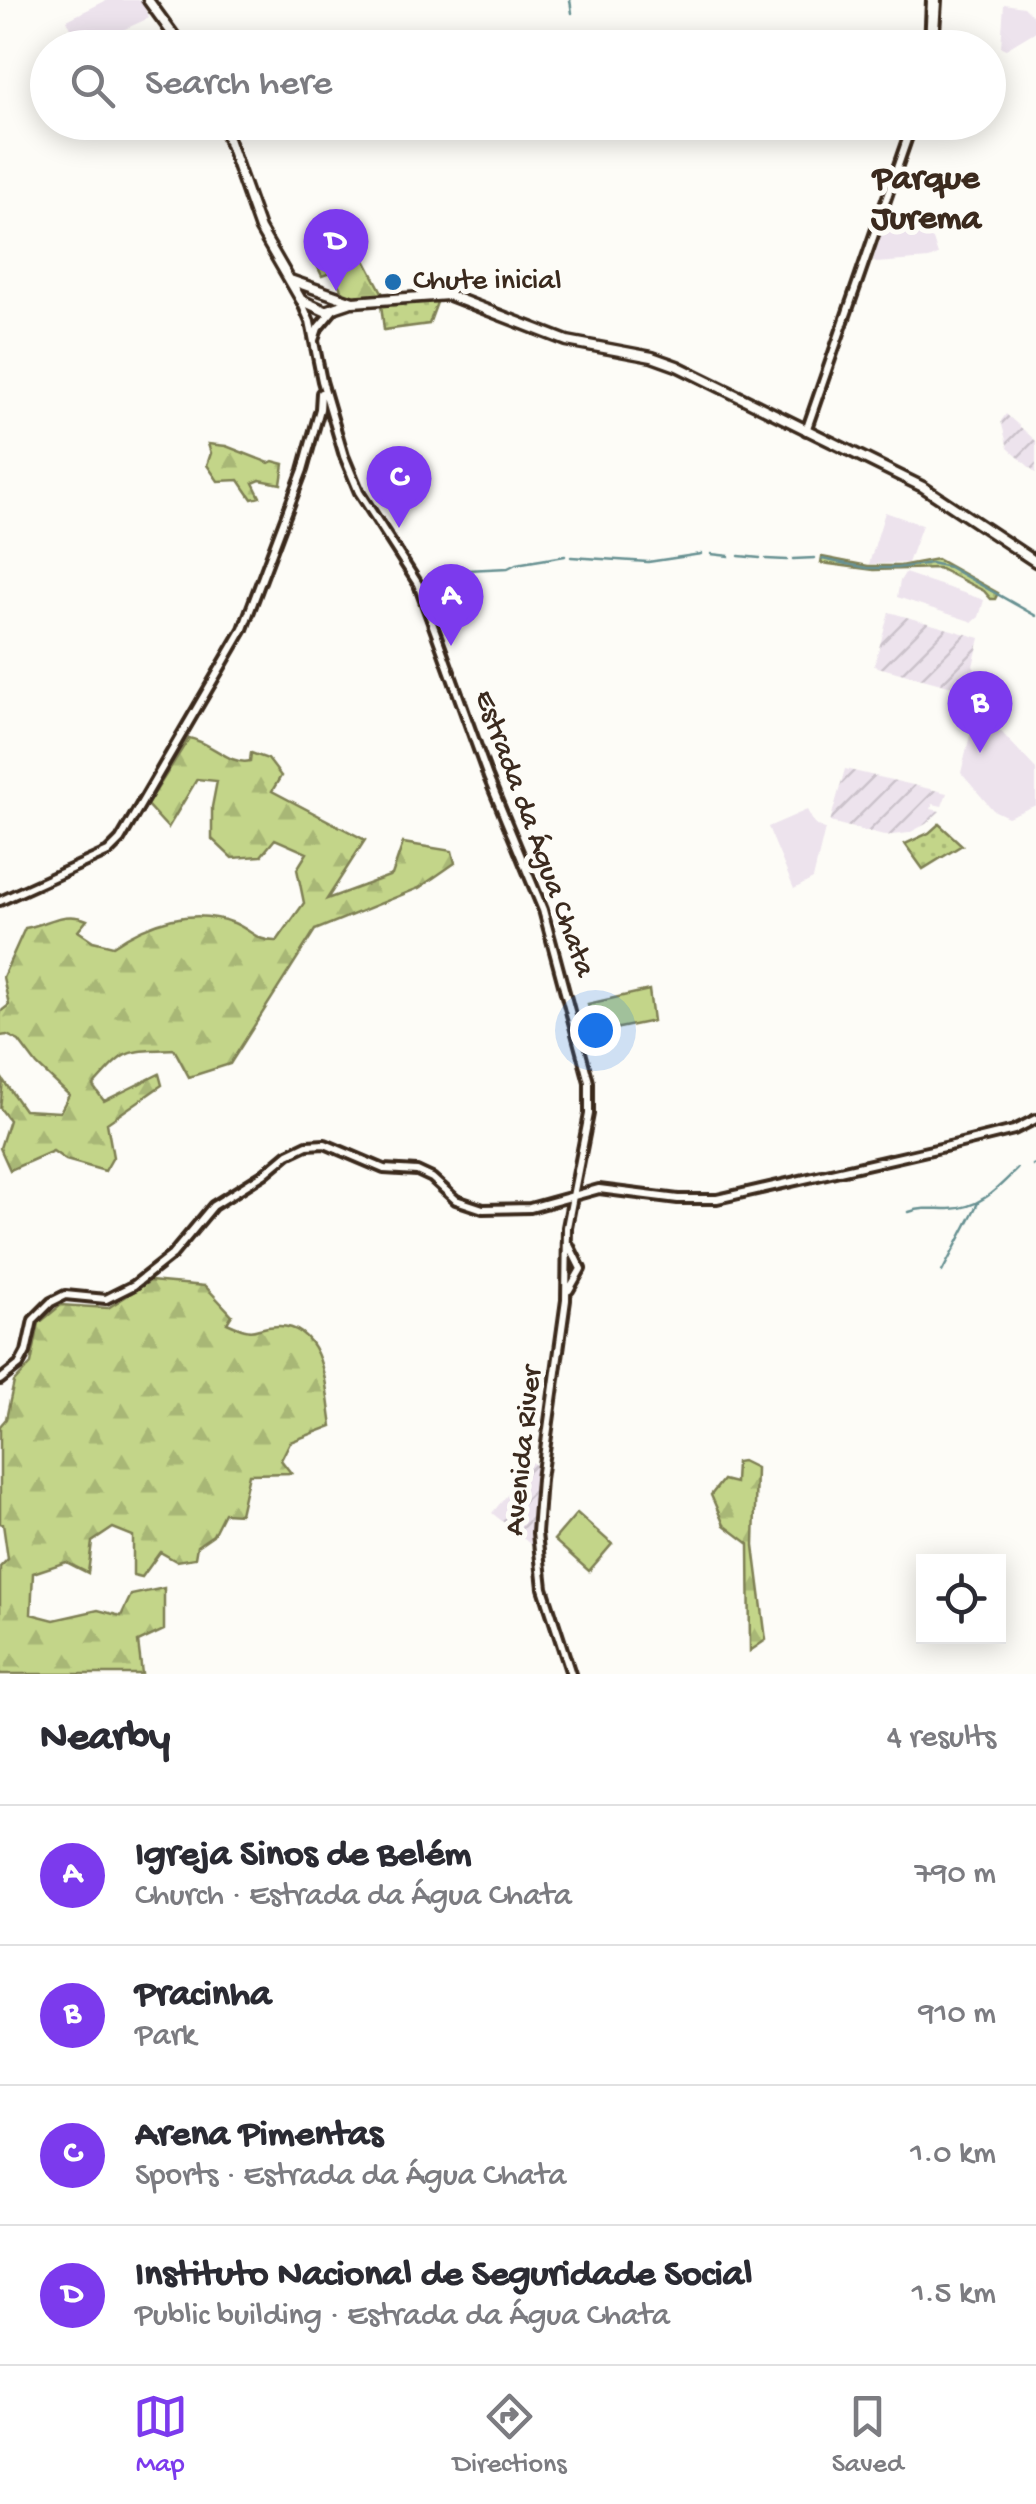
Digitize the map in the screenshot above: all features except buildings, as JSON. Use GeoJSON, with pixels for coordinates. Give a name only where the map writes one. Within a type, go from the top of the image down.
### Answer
{"type":"FeatureCollection","features":[{"type":"Feature","properties":{"kind":"main road"},"geometry":{"type":"LineString","coordinates":[[148,0],[170,30]]}},
{"type":"Feature","properties":{"kind":"main road"},"geometry":{"type":"LineString","coordinates":[[228,140],[260,229],[301,300],[320,310],[353,302],[440,294],[567,342],[652,357],[923,487],[1036,562]]}},
{"type":"Feature","properties":{"kind":"main road"},"geometry":{"type":"LineString","coordinates":[[290,280],[353,302]]}},
{"type":"Feature","properties":{"kind":"main road"},"geometry":{"type":"LineString","coordinates":[[301,300],[307,288]]}},
{"type":"Feature","properties":{"kind":"main road"},"geometry":{"type":"LineString","coordinates":[[334,309],[338,298]]}},
{"type":"Feature","properties":{"kind":"street"},"geometry":{"type":"LineString","coordinates":[[932,30],[934,0]]}},
{"type":"Feature","properties":{"kind":"street"},"geometry":{"type":"LineString","coordinates":[[806,430],[908,140]]}},
{"type":"Feature","properties":{"kind":"street","name":"Estrada da Água Chata"},"geometry":{"type":"LineString","coordinates":[[301,300],[334,431],[359,492],[426,602],[488,777],[550,928],[589,1082],[589,1114],[574,1195]]}},
{"type":"Feature","properties":{"kind":"street"},"geometry":{"type":"LineString","coordinates":[[314,342],[318,328],[334,309]]}},
{"type":"Feature","properties":{"kind":"street"},"geometry":{"type":"LineString","coordinates":[[0,900],[108,852],[120,840],[243,629],[303,470],[320,409],[322,381]]}},
{"type":"Feature","properties":{"kind":"street"},"geometry":{"type":"LineString","coordinates":[[0,1380],[19,1365],[33,1320],[55,1298],[106,1298],[134,1285],[172,1255],[213,1206],[307,1145],[325,1144],[384,1169],[424,1174],[456,1200],[474,1208],[514,1210],[589,1190],[718,1199],[1014,1130],[1036,1120]]}},
{"type":"Feature","properties":{"kind":"street"},"geometry":{"type":"LineString","coordinates":[[577,1177],[589,1190]]}},
{"type":"Feature","properties":{"kind":"street","name":"Avenida River"},"geometry":{"type":"LineString","coordinates":[[570,1673],[543,1588],[536,1534],[540,1479],[567,1293],[574,1195]]}},
{"type":"Feature","properties":{"kind":"street"},"geometry":{"type":"LineString","coordinates":[[559,1201],[571,1209]]}},
{"type":"Feature","properties":{"kind":"street","name":"Avenida River"},"geometry":{"type":"LineString","coordinates":[[567,1293],[582,1269],[568,1244]]}},
{"type":"Feature","properties":{"kind":"shaded area"},"geometry":{"type":"Polygon","coordinates":[[[107,0],[141,0],[149,18],[123,30],[72,30],[67,20],[107,0]]]}},
{"type":"Feature","properties":{"kind":"shaded area"},"geometry":{"type":"Polygon","coordinates":[[[1004,4],[1024,7],[1036,19],[1036,31],[1006,49],[1006,30],[1002,30],[1004,4]]]}},
{"type":"Feature","properties":{"kind":"shaded area"},"geometry":{"type":"Polygon","coordinates":[[[886,221],[933,239],[938,255],[876,263],[873,260],[886,221]]]}},
{"type":"Feature","properties":{"kind":"shaded area"},"geometry":{"type":"Polygon","coordinates":[[[1006,414],[1036,441],[1036,473],[1008,448],[1001,421],[1006,414]]]}},
{"type":"Feature","properties":{"kind":"shaded area"},"geometry":{"type":"Polygon","coordinates":[[[885,512],[922,525],[908,563],[869,564],[885,512]]]}},
{"type":"Feature","properties":{"kind":"shaded area"},"geometry":{"type":"Polygon","coordinates":[[[905,573],[984,600],[979,617],[973,622],[897,597],[905,573]]]}},
{"type":"Feature","properties":{"kind":"shaded area"},"geometry":{"type":"Polygon","coordinates":[[[889,612],[980,638],[971,692],[874,666],[889,612]]]}},
{"type":"Feature","properties":{"kind":"shaded area"},"geometry":{"type":"Polygon","coordinates":[[[977,706],[1036,769],[1036,805],[1008,817],[993,810],[961,773],[977,706]]]}},
{"type":"Feature","properties":{"kind":"shaded area"},"geometry":{"type":"Polygon","coordinates":[[[845,769],[947,793],[942,806],[933,804],[931,809],[940,811],[926,824],[909,833],[884,836],[830,822],[845,769]]]}},
{"type":"Feature","properties":{"kind":"shaded area"},"geometry":{"type":"Polygon","coordinates":[[[807,810],[815,825],[825,829],[813,879],[794,889],[768,827],[807,810]]]}},
{"type":"Feature","properties":{"kind":"shaded area"},"geometry":{"type":"Polygon","coordinates":[[[525,1457],[541,1469],[535,1548],[492,1513],[514,1487],[515,1469],[525,1457]]]}},
{"type":"Feature","properties":{"kind":"green space"},"geometry":{"type":"Polygon","coordinates":[[[355,241],[384,296],[344,296],[333,272],[322,276],[314,259],[355,241]]]}},
{"type":"Feature","properties":{"kind":"green space"},"geometry":{"type":"Polygon","coordinates":[[[439,297],[429,324],[384,330],[381,304],[439,297]]]}},
{"type":"Feature","properties":{"kind":"green space"},"geometry":{"type":"Polygon","coordinates":[[[208,444],[284,464],[281,484],[260,480],[253,483],[260,497],[252,499],[239,480],[218,481],[207,465],[211,453],[208,444]]]}},
{"type":"Feature","properties":{"kind":"green space"},"geometry":{"type":"Polygon","coordinates":[[[822,557],[868,566],[900,566],[937,559],[998,593],[991,599],[984,591],[938,568],[874,570],[821,563],[822,557]]]}},
{"type":"Feature","properties":{"kind":"green space"},"geometry":{"type":"Polygon","coordinates":[[[189,738],[235,760],[250,761],[251,753],[268,759],[281,776],[272,791],[365,840],[327,899],[392,875],[403,843],[452,851],[455,863],[419,888],[315,930],[230,1064],[189,1077],[174,1049],[135,1052],[113,1064],[93,1086],[104,1101],[159,1074],[162,1085],[107,1123],[113,1157],[105,1171],[66,1160],[53,1151],[10,1170],[0,1148],[9,1120],[0,1108],[3,1080],[24,1110],[60,1112],[69,1095],[37,1065],[19,1041],[0,1036],[0,1012],[9,1005],[3,977],[25,928],[63,917],[79,917],[87,920],[78,931],[93,941],[113,946],[156,924],[202,916],[234,923],[259,938],[277,941],[304,903],[297,869],[307,853],[275,839],[261,856],[232,858],[212,839],[217,781],[197,779],[168,828],[147,805],[189,738]]]}},
{"type":"Feature","properties":{"kind":"green space"},"geometry":{"type":"Polygon","coordinates":[[[939,824],[962,845],[923,869],[905,844],[939,824]]]}},
{"type":"Feature","properties":{"kind":"green space"},"geometry":{"type":"Polygon","coordinates":[[[649,990],[653,1021],[595,1033],[588,1004],[649,990]]]}},
{"type":"Feature","properties":{"kind":"green space"},"geometry":{"type":"Polygon","coordinates":[[[150,1281],[205,1286],[232,1315],[227,1323],[237,1327],[250,1331],[278,1326],[294,1329],[306,1337],[321,1363],[332,1426],[290,1442],[281,1460],[291,1473],[249,1474],[240,1514],[224,1513],[213,1535],[197,1546],[195,1558],[176,1561],[160,1552],[142,1577],[133,1575],[133,1536],[113,1528],[92,1542],[88,1573],[66,1562],[33,1573],[31,1614],[54,1620],[98,1610],[121,1616],[131,1595],[164,1588],[164,1630],[138,1642],[142,1674],[0,1674],[0,1567],[8,1559],[0,1523],[0,1426],[6,1419],[14,1382],[31,1364],[39,1323],[61,1305],[108,1308],[150,1281]]]}},
{"type":"Feature","properties":{"kind":"green space"},"geometry":{"type":"Polygon","coordinates":[[[736,1462],[756,1468],[754,1546],[766,1640],[750,1651],[749,1544],[724,1525],[711,1495],[723,1480],[735,1483],[736,1462]]]}},
{"type":"Feature","properties":{"kind":"green space"},"geometry":{"type":"Polygon","coordinates":[[[577,1513],[612,1544],[589,1571],[554,1540],[577,1513]]]}},
{"type":"Feature","properties":{"kind":"waterway"},"geometry":{"type":"LineString","coordinates":[[570,0],[572,13]]}},
{"type":"Feature","properties":{"kind":"waterway"},"geometry":{"type":"LineString","coordinates":[[571,557],[648,562],[701,554]]}},
{"type":"Feature","properties":{"kind":"waterway"},"geometry":{"type":"LineString","coordinates":[[711,554],[729,556]]}},
{"type":"Feature","properties":{"kind":"waterway"},"geometry":{"type":"LineString","coordinates":[[425,583],[446,571],[508,568],[565,556]]}},
{"type":"Feature","properties":{"kind":"waterway"},"geometry":{"type":"LineString","coordinates":[[739,556],[760,558]]}},
{"type":"Feature","properties":{"kind":"waterway"},"geometry":{"type":"LineString","coordinates":[[793,559],[815,558]]}},
{"type":"Feature","properties":{"kind":"waterway"},"geometry":{"type":"LineString","coordinates":[[766,559],[787,560]]}},
{"type":"Feature","properties":{"kind":"waterway"},"geometry":{"type":"LineString","coordinates":[[822,559],[867,568],[931,563],[949,567],[1036,616]]}},
{"type":"Feature","properties":{"kind":"waterway"},"geometry":{"type":"LineString","coordinates":[[909,1212],[969,1206],[987,1196],[1017,1169]]}},
{"type":"Feature","properties":{"kind":"waterway"},"geometry":{"type":"LineString","coordinates":[[942,1272],[978,1203]]}},
{"type":"Feature","properties":{"kind":"place","name":"Chute inicial"},"geometry":{"type":"Point","coordinates":[393,282]}},
{"type":"Feature","properties":{"kind":"place","name":"Instituto Nacional de Seguridade Social"},"geometry":{"type":"Point","coordinates":[336,291]}},
{"type":"Feature","properties":{"kind":"place","name":"Arena Pimentas"},"geometry":{"type":"Point","coordinates":[399,528]}},
{"type":"Feature","properties":{"kind":"place","name":"Igreja Sinos de Belém"},"geometry":{"type":"Point","coordinates":[451,646]}},
{"type":"Feature","properties":{"kind":"place","name":"Pracinha"},"geometry":{"type":"Point","coordinates":[980,753]}},
{"type":"Feature","properties":{"kind":"district","name":"Parque Jurema"},"geometry":{"type":"Point","coordinates":[926,200]}}]}
